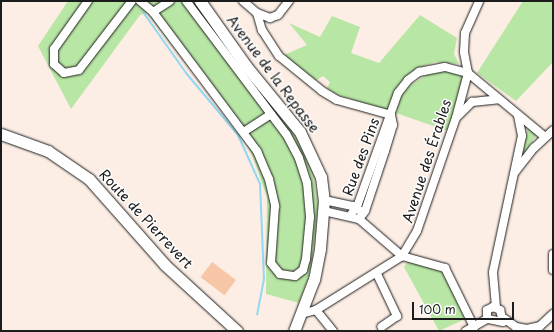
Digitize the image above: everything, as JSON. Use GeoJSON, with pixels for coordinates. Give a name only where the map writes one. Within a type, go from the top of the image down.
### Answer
{"type":"FeatureCollection","features":[{"type":"Feature","properties":{"kind":"street"},"geometry":{"type":"LineString","coordinates":[[88,1],[54,49],[54,64],[64,73],[79,70],[132,1]]}},
{"type":"Feature","properties":{"kind":"street"},"geometry":{"type":"LineString","coordinates":[[140,1],[153,12],[245,131],[262,160],[272,190],[275,212],[272,263],[280,274],[296,276],[303,270],[307,254],[308,190],[295,148],[186,1]]}},
{"type":"Feature","properties":{"kind":"street"},"geometry":{"type":"LineString","coordinates":[[153,12],[170,1]]}},
{"type":"Feature","properties":{"kind":"street","name":"Avenue de la Repasse"},"geometry":{"type":"LineString","coordinates":[[200,1],[246,66],[305,139],[318,169],[324,206],[317,264],[302,314],[294,331]]}},
{"type":"Feature","properties":{"kind":"street"},"geometry":{"type":"LineString","coordinates":[[243,1],[257,13],[272,18],[289,1]]}},
{"type":"Feature","properties":{"kind":"street"},"geometry":{"type":"LineString","coordinates":[[468,74],[464,52],[465,33],[479,1]]}},
{"type":"Feature","properties":{"kind":"street"},"geometry":{"type":"LineString","coordinates":[[257,13],[264,34],[282,60],[334,98],[391,115]]}},
{"type":"Feature","properties":{"kind":"street","name":"Rue des Pins"},"geometry":{"type":"LineString","coordinates":[[350,216],[356,207],[386,121],[391,115],[400,90],[416,74],[445,67],[468,74],[545,137]]}},
{"type":"Feature","properties":{"kind":"street","name":"Avenue des Érables"},"geometry":{"type":"LineString","coordinates":[[302,314],[316,310],[377,274],[402,256],[422,222],[456,118],[468,74]]}},
{"type":"Feature","properties":{"kind":"street"},"geometry":{"type":"LineString","coordinates":[[456,118],[472,102],[499,99]]}},
{"type":"Feature","properties":{"kind":"street"},"geometry":{"type":"LineString","coordinates":[[245,131],[271,114]]}},
{"type":"Feature","properties":{"kind":"street"},"geometry":{"type":"LineString","coordinates":[[509,331],[496,307],[493,272],[522,131],[518,114]]}},
{"type":"Feature","properties":{"kind":"street","name":"Rue des Pins"},"geometry":{"type":"LineString","coordinates":[[362,220],[392,128],[391,115]]}},
{"type":"Feature","properties":{"kind":"street"},"geometry":{"type":"LineString","coordinates":[[513,176],[526,158],[553,130]]}},
{"type":"Feature","properties":{"kind":"street","name":"Route de Pierrevert"},"geometry":{"type":"LineString","coordinates":[[1,134],[48,150],[89,179],[165,264],[237,331]]}},
{"type":"Feature","properties":{"kind":"street"},"geometry":{"type":"LineString","coordinates":[[518,156],[526,158]]}},
{"type":"Feature","properties":{"kind":"street"},"geometry":{"type":"LineString","coordinates":[[324,206],[356,207],[362,220],[402,256],[445,268],[474,327]]}},
{"type":"Feature","properties":{"kind":"street"},"geometry":{"type":"LineString","coordinates":[[324,206],[362,220]]}},
{"type":"Feature","properties":{"kind":"street"},"geometry":{"type":"LineString","coordinates":[[553,254],[553,270]]}},
{"type":"Feature","properties":{"kind":"street"},"geometry":{"type":"LineString","coordinates":[[377,274],[397,316],[381,327]]}},
{"type":"Feature","properties":{"kind":"street"},"geometry":{"type":"LineString","coordinates":[[487,319],[487,310],[496,307]]}},
{"type":"Feature","properties":{"kind":"street"},"geometry":{"type":"LineString","coordinates":[[316,310],[333,331]]}},
{"type":"Feature","properties":{"kind":"street"},"geometry":{"type":"LineString","coordinates":[[466,331],[487,319],[504,320],[516,327],[527,329],[542,324],[553,314]]}},
{"type":"Feature","properties":{"kind":"green space"},"geometry":{"type":"Polygon","coordinates":[[[68,1],[194,1],[288,122],[312,164],[319,213],[310,273],[299,303],[266,294],[267,197],[253,157],[243,137],[147,13],[140,15],[71,109],[38,46],[68,1]]]}},
{"type":"Feature","properties":{"kind":"green space"},"geometry":{"type":"Polygon","coordinates":[[[523,1],[553,1],[553,62],[516,101],[477,73],[523,1]]]}},
{"type":"Feature","properties":{"kind":"green space"},"geometry":{"type":"Polygon","coordinates":[[[420,15],[457,38],[454,54],[459,64],[435,62],[415,69],[399,85],[387,110],[338,95],[327,88],[330,82],[323,76],[315,81],[284,55],[307,45],[289,23],[320,37],[332,16],[360,27],[351,53],[379,63],[420,15]]]}},
{"type":"Feature","properties":{"kind":"green space"},"geometry":{"type":"Polygon","coordinates":[[[443,69],[463,75],[464,78],[448,131],[396,113],[400,98],[409,86],[430,73],[443,69]]]}},
{"type":"Feature","properties":{"kind":"green space"},"geometry":{"type":"Polygon","coordinates":[[[528,127],[537,134],[525,153],[523,151],[528,127]]]}},
{"type":"Feature","properties":{"kind":"green space"},"geometry":{"type":"Polygon","coordinates":[[[409,260],[442,271],[464,315],[463,320],[439,331],[404,267],[409,260]]]}},
{"type":"Feature","properties":{"kind":"building"},"geometry":{"type":"Polygon","coordinates":[[[212,262],[236,280],[225,295],[201,277],[212,262]]]}},
{"type":"Feature","properties":{"kind":"waterway"},"geometry":{"type":"LineString","coordinates":[[143,12],[186,73],[238,135],[260,184],[264,279],[257,314]]}}]}
